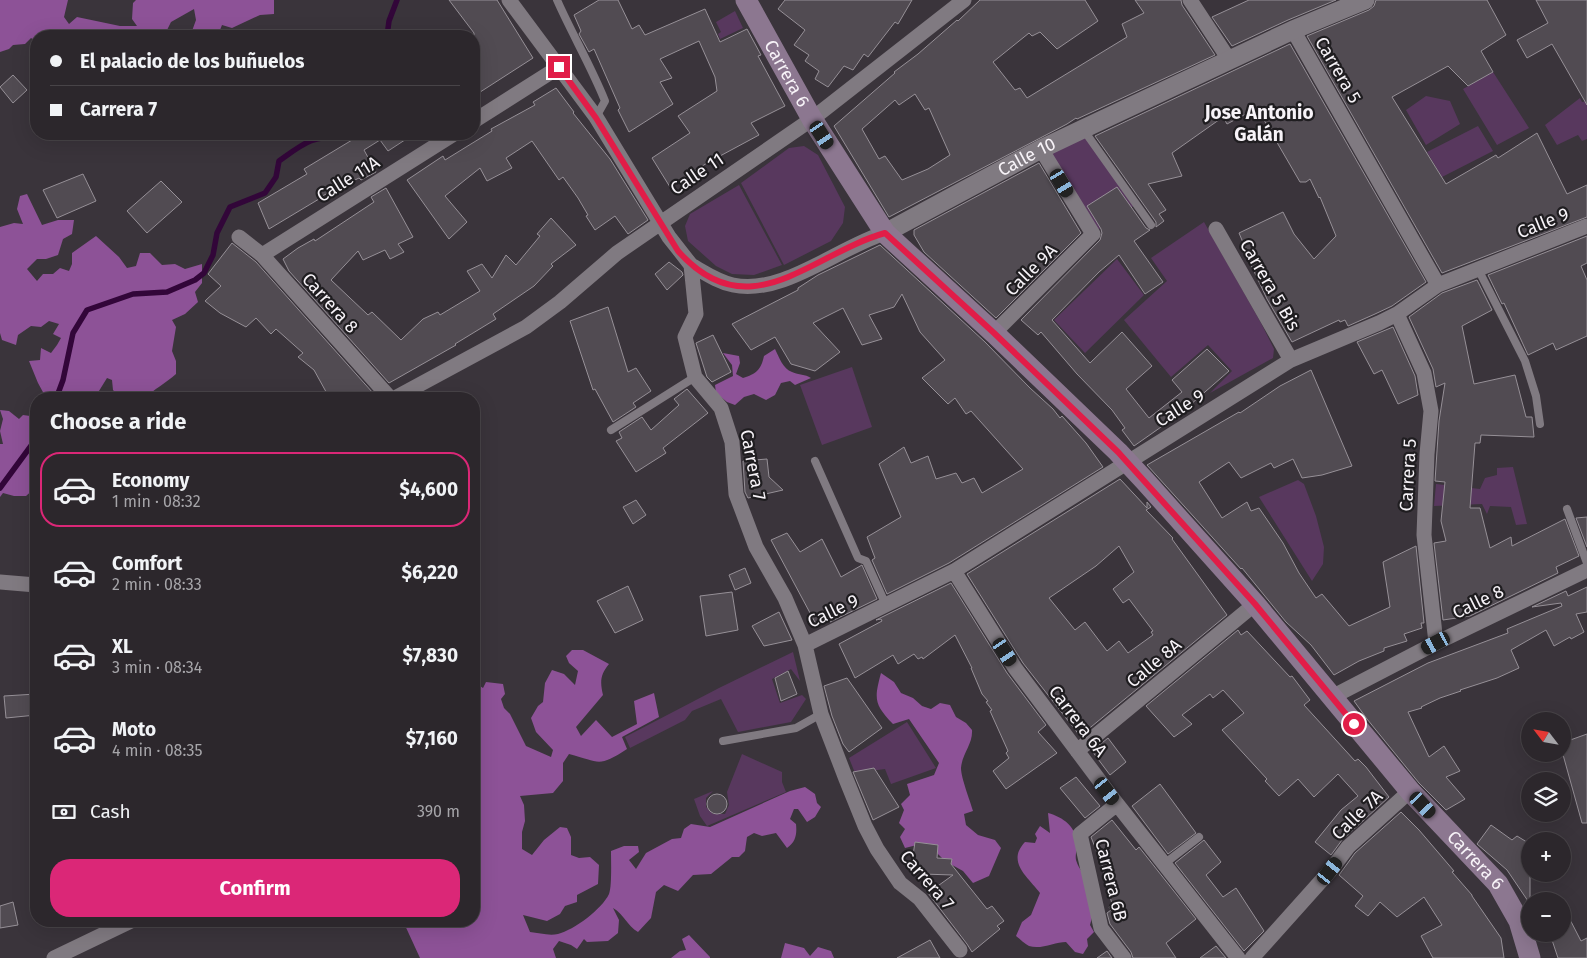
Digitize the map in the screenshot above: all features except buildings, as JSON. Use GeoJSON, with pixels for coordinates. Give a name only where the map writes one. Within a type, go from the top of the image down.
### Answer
{"type":"FeatureCollection","features":[{"type":"Feature","properties":{"kind":"main road","name":"Carrera 6"},"geometry":{"type":"LineString","coordinates":[[746,0],[812,119],[885,233],[994,333],[1128,463],[1255,604],[1410,791],[1498,884],[1519,921],[1530,958]]}},
{"type":"Feature","properties":{"kind":"street"},"geometry":{"type":"LineString","coordinates":[[509,0],[596,118],[678,251],[691,265]]}},
{"type":"Feature","properties":{"kind":"street","name":"Calle 11"},"geometry":{"type":"LineString","coordinates":[[405,392],[526,327],[560,302],[617,253],[812,119],[964,0]]}},
{"type":"Feature","properties":{"kind":"street"},"geometry":{"type":"LineString","coordinates":[[1190,0],[1230,61]]}},
{"type":"Feature","properties":{"kind":"street","name":"Calle 10"},"geometry":{"type":"LineString","coordinates":[[691,265],[718,281],[734,286],[753,287],[795,275],[868,238],[885,233],[1041,149],[1294,30],[1365,0]]}},
{"type":"Feature","properties":{"kind":"street","name":"Carrera 5"},"geometry":{"type":"LineString","coordinates":[[1294,30],[1438,285]]}},
{"type":"Feature","properties":{"kind":"street"},"geometry":{"type":"LineString","coordinates":[[480,117],[559,67]]}},
{"type":"Feature","properties":{"kind":"street","name":"Calle 11A"},"geometry":{"type":"LineString","coordinates":[[262,255],[444,140]]}},
{"type":"Feature","properties":{"kind":"street","name":"Calle 9A"},"geometry":{"type":"LineString","coordinates":[[994,333],[1093,234],[1041,149]]}},
{"type":"Feature","properties":{"kind":"street","name":"Calle 9"},"geometry":{"type":"LineString","coordinates":[[805,645],[954,572],[1291,360],[1397,314],[1438,285],[1587,226]]}},
{"type":"Feature","properties":{"kind":"street","name":"Carrera 5 Bis"},"geometry":{"type":"LineString","coordinates":[[1216,229],[1291,360]]}},
{"type":"Feature","properties":{"kind":"street","name":"Carrera 8"},"geometry":{"type":"LineString","coordinates":[[238,237],[262,255],[386,392]]}},
{"type":"Feature","properties":{"kind":"street","name":"Carrera 7"},"geometry":{"type":"LineString","coordinates":[[691,265],[696,314],[686,337],[695,377],[721,408],[732,442],[736,494],[756,547],[786,598],[805,645],[821,714],[865,826],[876,849],[900,883],[920,899],[960,950]]}},
{"type":"Feature","properties":{"kind":"street","name":"Carrera 5"},"geometry":{"type":"LineString","coordinates":[[1397,314],[1424,373],[1431,411],[1424,535],[1436,643]]}},
{"type":"Feature","properties":{"kind":"street","name":"Calle 8"},"geometry":{"type":"LineString","coordinates":[[1332,697],[1436,643],[1587,570]]}},
{"type":"Feature","properties":{"kind":"street","name":"Carrera 6A"},"geometry":{"type":"LineString","coordinates":[[954,572],[1015,668],[1117,804],[1238,958]]}},
{"type":"Feature","properties":{"kind":"street"},"geometry":{"type":"LineString","coordinates":[[0,582],[30,584]]}},
{"type":"Feature","properties":{"kind":"street","name":"Calle 8A"},"geometry":{"type":"LineString","coordinates":[[1077,751],[1255,604]]}},
{"type":"Feature","properties":{"kind":"street","name":"Calle 7A"},"geometry":{"type":"LineString","coordinates":[[1252,958],[1330,871],[1348,847],[1410,791]]}},
{"type":"Feature","properties":{"kind":"street","name":"Carrera 6B"},"geometry":{"type":"LineString","coordinates":[[1117,804],[1080,834],[1101,928],[1124,958]]}},
{"type":"Feature","properties":{"kind":"street"},"geometry":{"type":"LineString","coordinates":[[54,958],[119,927]]}},
{"type":"Feature","properties":{"kind":"lane"},"geometry":{"type":"LineString","coordinates":[[557,0],[605,101],[596,118]]}},
{"type":"Feature","properties":{"kind":"lane"},"geometry":{"type":"LineString","coordinates":[[1083,129],[1152,225]]}},
{"type":"Feature","properties":{"kind":"lane"},"geometry":{"type":"LineString","coordinates":[[1478,269],[1525,361],[1536,396],[1540,424]]}},
{"type":"Feature","properties":{"kind":"lane"},"geometry":{"type":"LineString","coordinates":[[611,430],[695,377]]}},
{"type":"Feature","properties":{"kind":"lane"},"geometry":{"type":"LineString","coordinates":[[815,461],[858,558],[866,560],[886,605]]}},
{"type":"Feature","properties":{"kind":"lane"},"geometry":{"type":"LineString","coordinates":[[1567,509],[1587,563]]}},
{"type":"Feature","properties":{"kind":"lane"},"geometry":{"type":"LineString","coordinates":[[723,742],[796,728],[821,714]]}},
{"type":"Feature","properties":{"kind":"lane"},"geometry":{"type":"LineString","coordinates":[[1164,864],[1199,837]]}},
{"type":"Feature","properties":{"kind":"shaded area"},"geometry":{"type":"Polygon","coordinates":[[[0,0],[68,0],[64,17],[69,24],[77,17],[120,26],[137,26],[132,19],[133,3],[136,0],[274,0],[274,14],[260,15],[232,28],[222,25],[220,30],[192,30],[196,20],[194,9],[171,22],[167,30],[30,30],[30,39],[25,44],[13,45],[9,49],[0,52],[0,0]]]}},
{"type":"Feature","properties":{"kind":"shaded area"},"geometry":{"type":"Polygon","coordinates":[[[735,11],[743,28],[720,39],[718,34],[721,32],[716,22],[735,11]]]}},
{"type":"Feature","properties":{"kind":"shaded area"},"geometry":{"type":"Polygon","coordinates":[[[1493,72],[1529,128],[1497,145],[1463,89],[1493,72]]]}},
{"type":"Feature","properties":{"kind":"shaded area"},"geometry":{"type":"Polygon","coordinates":[[[1426,96],[1450,101],[1460,124],[1426,145],[1406,110],[1426,96]]]}},
{"type":"Feature","properties":{"kind":"shaded area"},"geometry":{"type":"Polygon","coordinates":[[[1580,98],[1582,102],[1587,101],[1587,139],[1582,141],[1578,135],[1557,145],[1545,125],[1580,98]]]}},
{"type":"Feature","properties":{"kind":"shaded area"},"geometry":{"type":"Polygon","coordinates":[[[1478,126],[1493,151],[1442,177],[1427,152],[1478,126]]]}},
{"type":"Feature","properties":{"kind":"shaded area"},"geometry":{"type":"Polygon","coordinates":[[[1086,136],[1135,205],[1096,231],[1048,155],[1086,136]]]}},
{"type":"Feature","properties":{"kind":"shaded area"},"geometry":{"type":"Polygon","coordinates":[[[804,146],[818,155],[845,207],[843,223],[831,241],[784,265],[741,183],[789,148],[804,146]]]}},
{"type":"Feature","properties":{"kind":"shaded area"},"geometry":{"type":"Polygon","coordinates":[[[739,185],[782,265],[754,275],[732,274],[716,266],[688,241],[685,226],[690,214],[739,185]]]}},
{"type":"Feature","properties":{"kind":"shaded area"},"geometry":{"type":"Polygon","coordinates":[[[27,194],[42,225],[58,220],[74,220],[72,234],[63,239],[58,255],[46,259],[37,259],[27,269],[37,281],[43,274],[53,274],[60,268],[69,271],[72,264],[72,253],[96,236],[119,257],[127,268],[136,266],[140,253],[150,253],[162,265],[175,264],[185,269],[202,264],[202,283],[195,292],[198,302],[185,314],[172,320],[176,327],[172,351],[176,361],[176,374],[152,392],[115,392],[112,380],[107,378],[98,392],[43,392],[29,361],[40,360],[41,348],[51,353],[61,338],[53,334],[59,324],[49,321],[41,327],[31,326],[18,335],[16,345],[2,340],[0,333],[0,227],[14,223],[23,224],[17,209],[20,196],[27,194]]]}},
{"type":"Feature","properties":{"kind":"shaded area"},"geometry":{"type":"Polygon","coordinates":[[[1204,222],[1274,349],[1273,358],[1210,393],[1232,371],[1208,345],[1171,377],[1124,320],[1167,281],[1151,258],[1204,222]]]}},
{"type":"Feature","properties":{"kind":"shaded area"},"geometry":{"type":"Polygon","coordinates":[[[1117,259],[1144,295],[1085,353],[1054,320],[1117,259]]]}},
{"type":"Feature","properties":{"kind":"shaded area"},"geometry":{"type":"Polygon","coordinates":[[[775,349],[786,368],[811,378],[795,385],[790,381],[781,383],[775,395],[766,400],[754,394],[744,397],[735,405],[727,402],[716,393],[715,385],[733,376],[732,365],[723,353],[739,356],[740,363],[736,374],[743,378],[757,371],[764,356],[775,349]]]}},
{"type":"Feature","properties":{"kind":"shaded area"},"geometry":{"type":"Polygon","coordinates":[[[852,367],[872,427],[822,445],[800,385],[852,367]]]}},
{"type":"Feature","properties":{"kind":"shaded area"},"geometry":{"type":"Polygon","coordinates":[[[0,410],[9,411],[19,419],[23,415],[30,416],[30,492],[26,496],[14,496],[3,493],[0,497],[0,444],[3,444],[0,431],[3,419],[0,410]]]}},
{"type":"Feature","properties":{"kind":"shaded area"},"geometry":{"type":"Polygon","coordinates":[[[1513,467],[1527,524],[1516,525],[1511,507],[1490,506],[1487,514],[1482,504],[1434,506],[1436,484],[1480,489],[1485,478],[1497,475],[1497,468],[1513,467]]]}},
{"type":"Feature","properties":{"kind":"shaded area"},"geometry":{"type":"Polygon","coordinates":[[[1298,480],[1304,484],[1316,516],[1324,547],[1323,564],[1312,581],[1259,497],[1298,480]]]}},
{"type":"Feature","properties":{"kind":"shaded area"},"geometry":{"type":"Polygon","coordinates":[[[572,650],[583,650],[609,664],[602,679],[603,695],[576,727],[581,736],[596,720],[612,737],[637,724],[634,701],[654,693],[659,717],[622,737],[627,749],[610,759],[599,762],[569,754],[563,763],[563,781],[553,793],[520,796],[524,805],[525,821],[522,832],[522,849],[532,855],[544,840],[560,827],[567,828],[571,837],[571,855],[579,858],[590,857],[599,865],[598,884],[577,895],[577,902],[565,906],[560,914],[547,921],[523,915],[530,932],[551,935],[564,932],[587,918],[600,906],[610,891],[611,851],[624,846],[638,846],[639,852],[629,860],[636,869],[646,853],[672,839],[681,838],[684,829],[691,824],[710,827],[790,791],[805,787],[815,794],[817,803],[821,807],[815,817],[807,822],[798,809],[794,809],[790,819],[796,824],[796,834],[794,840],[787,848],[776,833],[762,836],[754,833],[747,837],[745,851],[739,857],[732,857],[711,874],[693,875],[678,891],[664,885],[656,892],[651,918],[638,932],[613,908],[619,920],[618,933],[608,941],[587,942],[584,939],[577,949],[559,941],[553,949],[556,958],[420,958],[406,927],[480,927],[480,686],[483,688],[486,682],[503,684],[505,694],[501,699],[504,708],[510,714],[526,746],[551,757],[553,750],[536,732],[531,718],[538,706],[543,702],[545,683],[552,670],[564,674],[575,685],[578,671],[569,663],[566,656],[572,650]]]}},
{"type":"Feature","properties":{"kind":"shaded area"},"geometry":{"type":"Polygon","coordinates":[[[793,652],[800,681],[791,669],[772,679],[780,703],[802,695],[806,699],[791,722],[738,732],[721,699],[692,711],[685,720],[630,748],[625,737],[793,652]]]}},
{"type":"Feature","properties":{"kind":"shaded area"},"geometry":{"type":"Polygon","coordinates":[[[881,673],[894,682],[901,693],[913,698],[922,706],[931,709],[940,703],[950,705],[956,717],[966,723],[972,730],[971,740],[963,758],[961,772],[973,811],[964,814],[966,825],[978,835],[995,840],[1001,848],[989,876],[973,883],[963,871],[921,844],[905,848],[900,837],[905,829],[899,823],[904,810],[901,804],[910,795],[907,784],[934,775],[939,763],[909,719],[893,724],[882,711],[877,701],[877,689],[881,673]]]}},
{"type":"Feature","properties":{"kind":"shaded area"},"geometry":{"type":"Polygon","coordinates":[[[907,722],[936,768],[891,784],[885,769],[855,773],[849,758],[907,722]]]}},
{"type":"Feature","properties":{"kind":"shaded area"},"geometry":{"type":"Polygon","coordinates":[[[742,754],[782,772],[782,782],[786,792],[707,826],[700,816],[694,799],[713,791],[706,798],[706,807],[713,814],[725,814],[729,805],[727,792],[742,754]]]}},
{"type":"Feature","properties":{"kind":"shaded area"},"geometry":{"type":"Polygon","coordinates":[[[1048,813],[1064,820],[1075,833],[1077,845],[1076,860],[1090,883],[1093,909],[1090,925],[1094,932],[1087,939],[1088,946],[1083,954],[1075,952],[1066,942],[1034,947],[1027,945],[1016,936],[1022,922],[1031,915],[1040,893],[1021,869],[1018,863],[1018,856],[1025,842],[1035,843],[1037,838],[1035,834],[1040,826],[1050,833],[1048,813]]]}},
{"type":"Feature","properties":{"kind":"shaded area"},"geometry":{"type":"Polygon","coordinates":[[[689,935],[710,958],[671,958],[680,951],[686,950],[682,939],[689,935]]]}},
{"type":"Feature","properties":{"kind":"shaded area"},"geometry":{"type":"Polygon","coordinates":[[[785,943],[804,948],[810,956],[818,947],[831,951],[834,958],[781,958],[785,943]]]}},
{"type":"Feature","properties":{"kind":"waterway"},"geometry":{"type":"LineString","coordinates":[[388,30],[397,0]]}},
{"type":"Feature","properties":{"kind":"waterway"},"geometry":{"type":"LineString","coordinates":[[59,392],[73,333],[87,310],[133,294],[167,292],[195,280],[204,273],[213,255],[217,233],[230,207],[265,193],[276,177],[279,161],[302,145],[313,140]]}},
{"type":"Feature","properties":{"kind":"waterway"},"geometry":{"type":"LineString","coordinates":[[0,488],[30,447]]}},
{"type":"Feature","properties":{"kind":"district","name":"Jose Antonio Galán"},"geometry":{"type":"Point","coordinates":[1259,123]}},
{"type":"Feature","properties":{"kind":"route"},"geometry":{"type":"LineString","coordinates":[[559,67],[596,118],[678,251],[691,265],[718,281],[734,286],[753,287],[774,282],[795,275],[868,238],[885,233],[994,333],[1118,452],[1255,604],[1354,724]]}}]}
